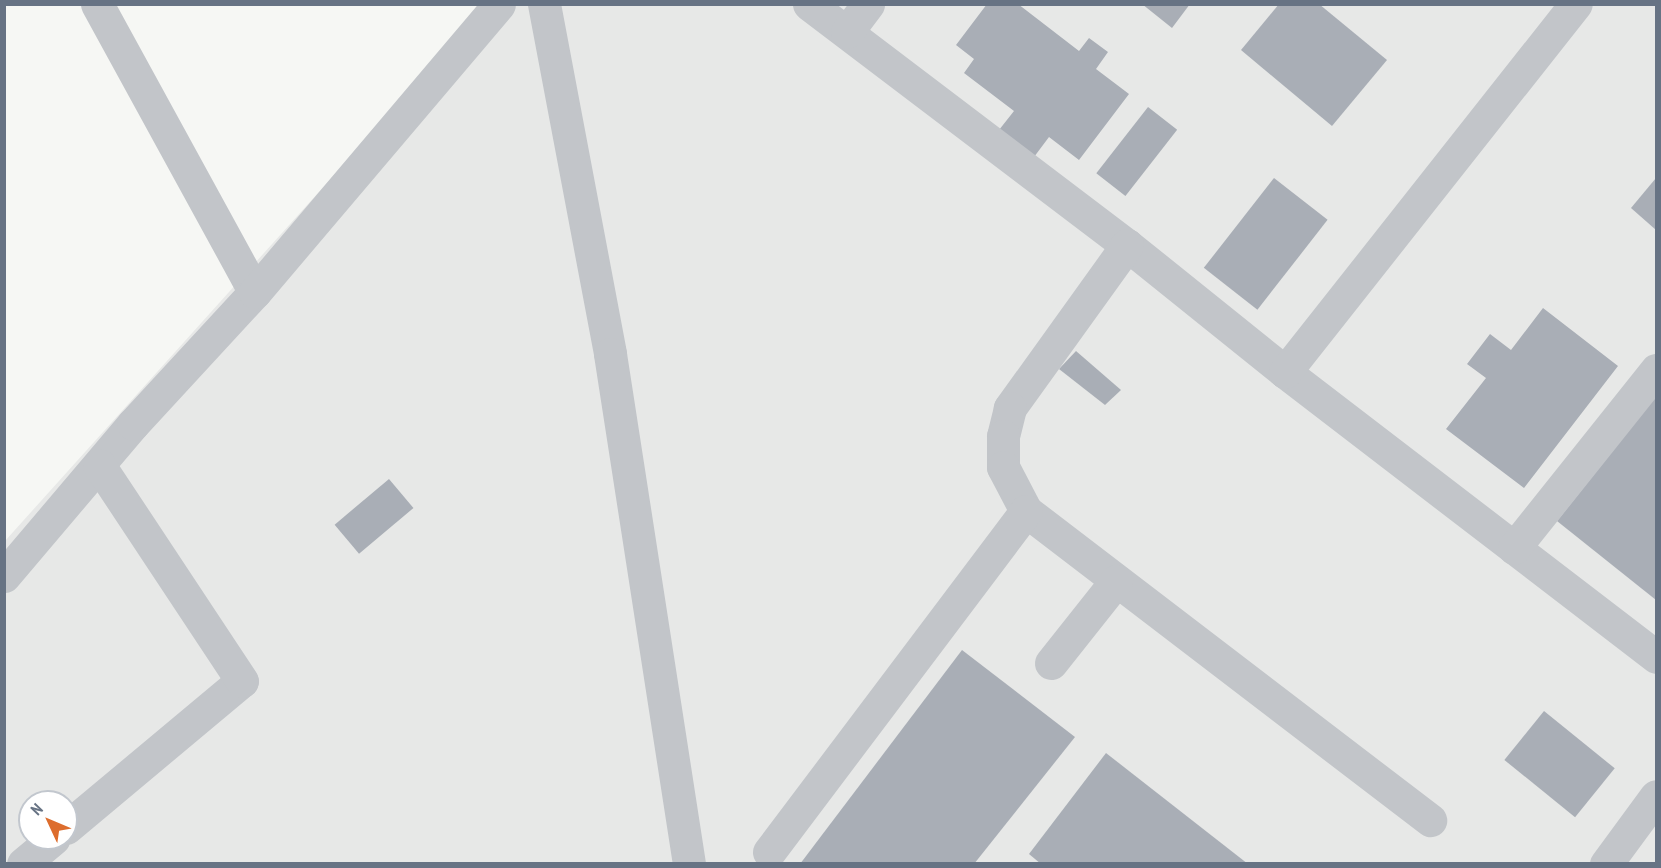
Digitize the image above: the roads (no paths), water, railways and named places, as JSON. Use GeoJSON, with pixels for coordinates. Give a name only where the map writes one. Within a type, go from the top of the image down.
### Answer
{"type":"FeatureCollection","features":[{"type":"Feature","properties":{"kind":"lane"},"geometry":{"type":"LineString","coordinates":[[97,4],[255,292]]}},
{"type":"Feature","properties":{"kind":"lane"},"geometry":{"type":"LineString","coordinates":[[4,576],[99,465],[255,292],[499,4]]}},
{"type":"Feature","properties":{"kind":"lane"},"geometry":{"type":"LineString","coordinates":[[544,4],[610,354],[689,864]]}},
{"type":"Feature","properties":{"kind":"lane"},"geometry":{"type":"LineString","coordinates":[[809,4],[1127,245],[1284,372],[1656,657]]}},
{"type":"Feature","properties":{"kind":"lane"},"geometry":{"type":"LineString","coordinates":[[847,32],[868,4]]}},
{"type":"Feature","properties":{"kind":"lane"},"geometry":{"type":"LineString","coordinates":[[1284,372],[1576,4]]}},
{"type":"Feature","properties":{"kind":"lane"},"geometry":{"type":"LineString","coordinates":[[1127,245],[1010,408],[1002,436],[1003,467],[1026,511],[1430,820]]}},
{"type":"Feature","properties":{"kind":"lane"},"geometry":{"type":"LineString","coordinates":[[1514,548],[1656,369]]}},
{"type":"Feature","properties":{"kind":"lane"},"geometry":{"type":"LineString","coordinates":[[78,818],[242,681],[99,465]]}},
{"type":"Feature","properties":{"kind":"lane"},"geometry":{"type":"LineString","coordinates":[[769,852],[1026,511]]}},
{"type":"Feature","properties":{"kind":"lane"},"geometry":{"type":"LineString","coordinates":[[1051,663],[1116,581]]}},
{"type":"Feature","properties":{"kind":"lane"},"geometry":{"type":"LineString","coordinates":[[1606,864],[1656,796]]}},
{"type":"Feature","properties":{"kind":"lane"},"geometry":{"type":"LineString","coordinates":[[23,864],[40,850]]}}]}
